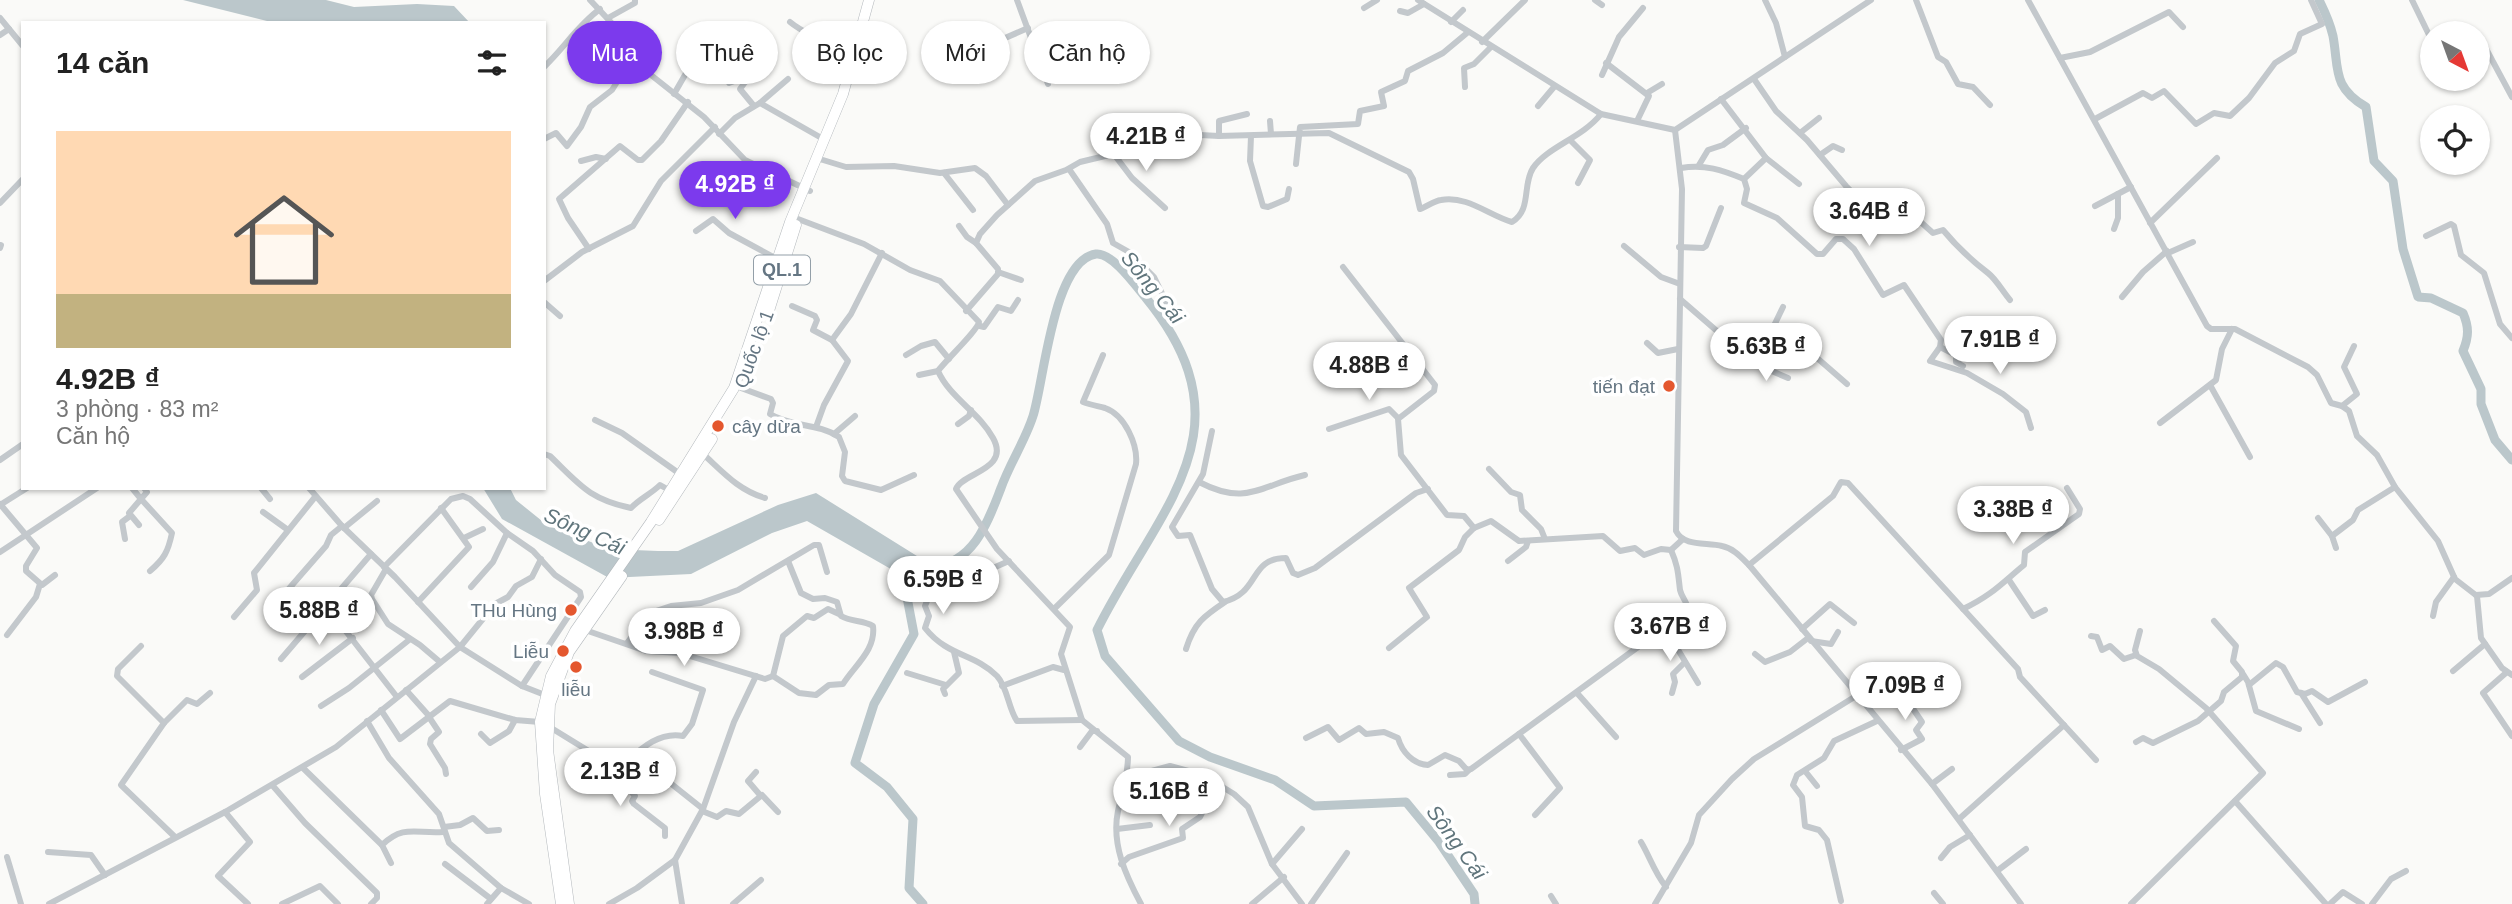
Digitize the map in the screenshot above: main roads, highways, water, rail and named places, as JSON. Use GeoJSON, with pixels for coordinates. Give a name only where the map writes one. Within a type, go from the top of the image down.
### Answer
{"type":"FeatureCollection","features":[{"type":"Feature","properties":{"kind":"highway","name":"Quốc lộ 1"},"geometry":{"type":"LineString","coordinates":[[653,523],[702,453],[741,388],[850,69],[869,0]]}},
{"type":"Feature","properties":{"kind":"highway","name":"Quốc lộ 1"},"geometry":{"type":"LineString","coordinates":[[653,523],[669,490],[734,388],[758,324],[777,259],[823,160],[848,94],[876,0]]}},
{"type":"Feature","properties":{"kind":"highway","name":"QL.1"},"geometry":{"type":"LineString","coordinates":[[561,904],[545,794],[545,695],[560,655],[584,625],[653,523]]}},
{"type":"Feature","properties":{"kind":"highway","name":"QL.1"},"geometry":{"type":"LineString","coordinates":[[569,904],[544,724],[559,674],[584,625]]}},
{"type":"Feature","properties":{"kind":"waterway"},"geometry":{"type":"LineString","coordinates":[[2319,0],[2332,31],[2342,84],[2355,100],[2366,107],[2374,161],[2393,181],[2403,249],[2418,297],[2431,298],[2463,313],[2467,332],[2463,351],[2481,389],[2481,404],[2495,440],[2512,460]]}},
{"type":"Feature","properties":{"kind":"waterway","name":"Sông Cái"},"geometry":{"type":"LineString","coordinates":[[933,567],[960,557],[970,549],[985,526],[1033,416],[1052,324],[1070,277],[1081,261],[1096,254],[1109,258],[1146,298],[1178,345],[1193,389],[1194,430],[1185,468],[1168,507],[1097,630],[1105,656],[1179,741],[1210,757],[1275,780],[1314,806],[1406,802],[1439,842],[1474,894],[1475,904]]}},
{"type":"Feature","properties":{"kind":"waterway"},"geometry":{"type":"LineString","coordinates":[[901,566],[914,634],[874,704],[855,763],[887,787],[913,819],[909,888],[923,904]]}},
{"type":"Feature","properties":{"kind":"place","name":"tiến đạt"},"geometry":{"type":"Point","coordinates":[1669,386]}},
{"type":"Feature","properties":{"kind":"place","name":"cây dừa"},"geometry":{"type":"Point","coordinates":[718,426]}},
{"type":"Feature","properties":{"kind":"place","name":"THu Hùng"},"geometry":{"type":"Point","coordinates":[571,610]}},
{"type":"Feature","properties":{"kind":"place","name":"Liễu"},"geometry":{"type":"Point","coordinates":[563,651]}},
{"type":"Feature","properties":{"kind":"place","name":"liễu"},"geometry":{"type":"Point","coordinates":[576,667]}}]}
